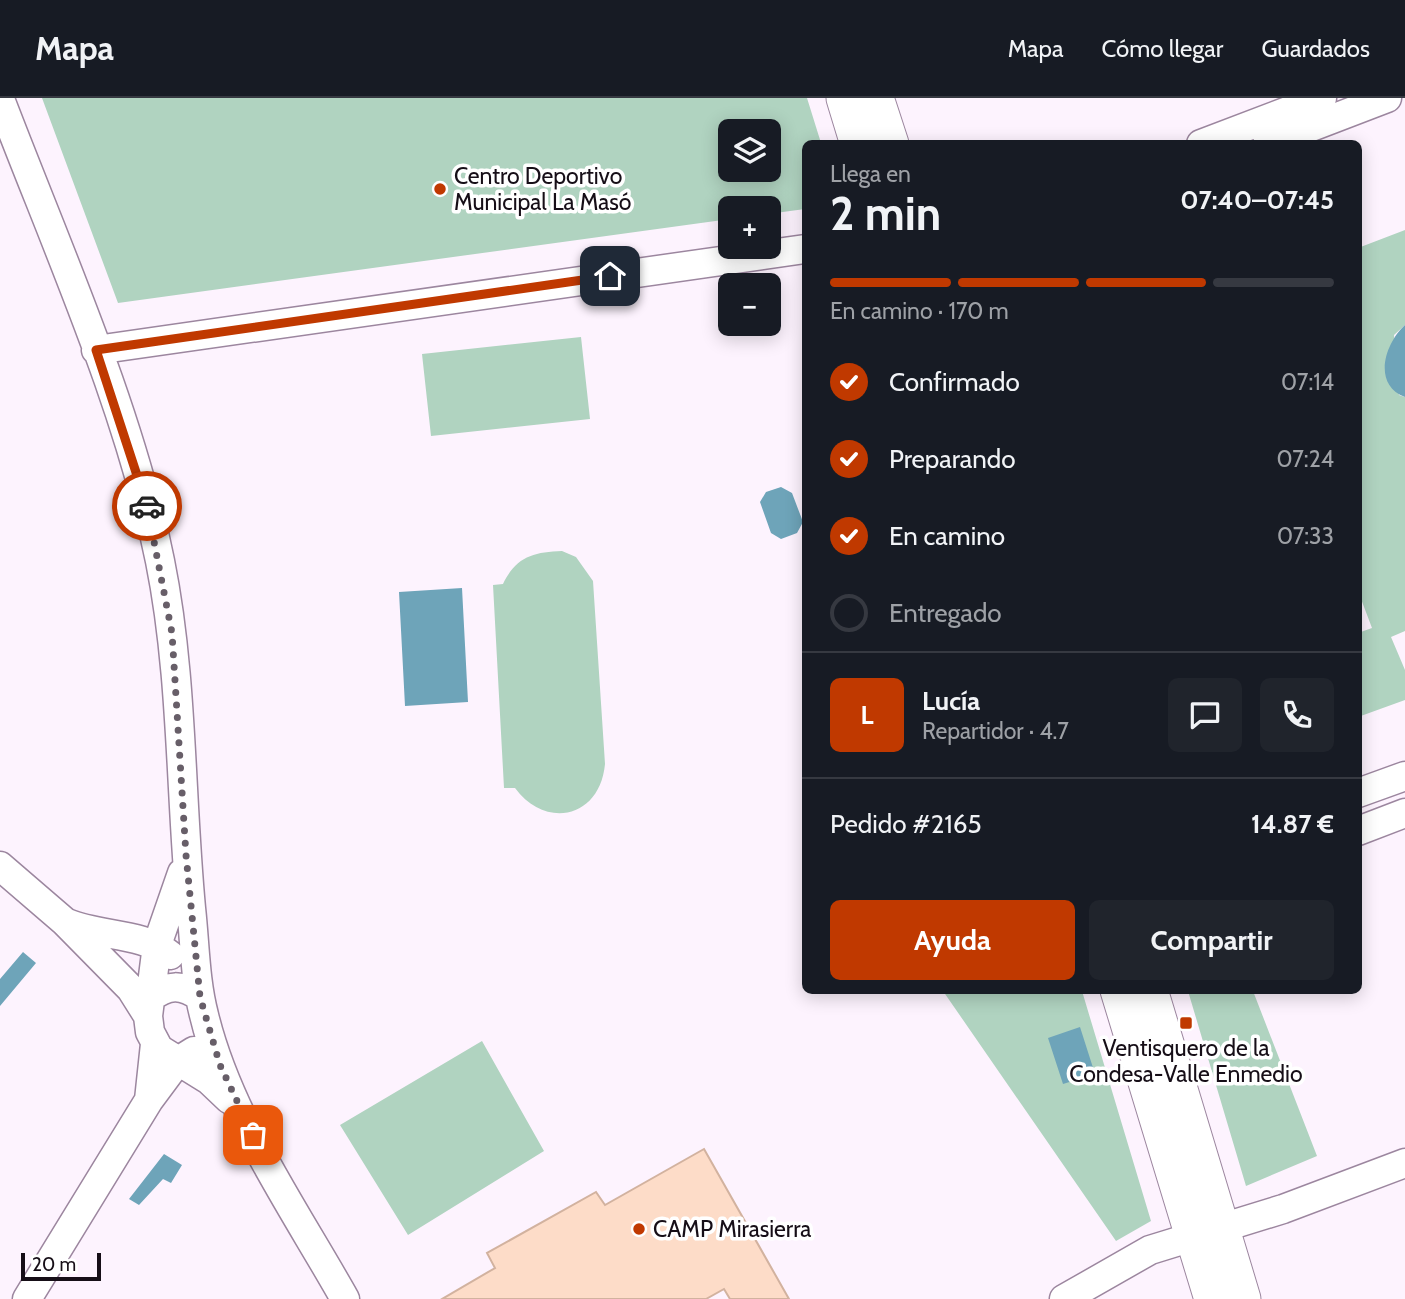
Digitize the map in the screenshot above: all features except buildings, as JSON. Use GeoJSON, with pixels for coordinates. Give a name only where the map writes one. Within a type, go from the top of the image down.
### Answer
{"type":"FeatureCollection","features":[{"type":"Feature","properties":{"kind":"main road"},"geometry":{"type":"LineString","coordinates":[[845,98],[858,140]]}},
{"type":"Feature","properties":{"kind":"main road"},"geometry":{"type":"LineString","coordinates":[[875,98],[889,140]]}},
{"type":"Feature","properties":{"kind":"main road"},"geometry":{"type":"LineString","coordinates":[[1120,994],[1207,1232],[1242,1299]]}},
{"type":"Feature","properties":{"kind":"main road"},"geometry":{"type":"LineString","coordinates":[[1150,994],[1207,1232],[1213,1299]]}},
{"type":"Feature","properties":{"kind":"street"},"geometry":{"type":"LineString","coordinates":[[1212,140],[1322,98]]}},
{"type":"Feature","properties":{"kind":"street"},"geometry":{"type":"LineString","coordinates":[[1277,140],[1387,98]]}},
{"type":"Feature","properties":{"kind":"street"},"geometry":{"type":"LineString","coordinates":[[0,99],[96,350],[147,507],[167,597],[179,713],[186,855],[200,997],[208,1033],[240,1112],[345,1299]]}},
{"type":"Feature","properties":{"kind":"street"},"geometry":{"type":"LineString","coordinates":[[96,350],[802,249]]}},
{"type":"Feature","properties":{"kind":"street"},"geometry":{"type":"LineString","coordinates":[[1362,792],[1405,776]]}},
{"type":"Feature","properties":{"kind":"street"},"geometry":{"type":"LineString","coordinates":[[1362,829],[1405,813]]}},
{"type":"Feature","properties":{"kind":"street"},"geometry":{"type":"LineString","coordinates":[[149,1007],[157,945],[179,887],[186,855]]}},
{"type":"Feature","properties":{"kind":"street"},"geometry":{"type":"LineString","coordinates":[[0,866],[65,922],[149,1007],[167,1052],[209,1080],[240,1112]]}},
{"type":"Feature","properties":{"kind":"street"},"geometry":{"type":"LineString","coordinates":[[65,922],[89,931],[157,945],[179,964],[200,997]]}},
{"type":"Feature","properties":{"kind":"street"},"geometry":{"type":"LineString","coordinates":[[149,1007],[166,988],[176,986],[190,990],[200,997]]}},
{"type":"Feature","properties":{"kind":"street"},"geometry":{"type":"LineString","coordinates":[[167,1052],[203,1045],[208,1033]]}},
{"type":"Feature","properties":{"kind":"street"},"geometry":{"type":"LineString","coordinates":[[27,1299],[149,1100],[167,1052]]}},
{"type":"Feature","properties":{"kind":"street"},"geometry":{"type":"LineString","coordinates":[[1064,1299],[1150,1250],[1405,1163]]}},
{"type":"Feature","properties":{"kind":"green space","name":"Centro Deportivo Municipal La Masó"},"geometry":{"type":"Polygon","coordinates":[[[42,98],[807,98],[820,140],[802,140],[802,209],[781,212],[781,196],[718,196],[718,221],[118,303],[42,98]]]}},
{"type":"Feature","properties":{"kind":"green space"},"geometry":{"type":"Polygon","coordinates":[[[1405,230],[1405,325],[1394,335],[1399,395],[1405,397],[1405,631],[1391,637],[1405,670],[1405,700],[1362,716],[1362,632],[1372,628],[1362,602],[1362,246],[1405,230]]]}},
{"type":"Feature","properties":{"kind":"green space"},"geometry":{"type":"Polygon","coordinates":[[[581,337],[590,419],[431,436],[422,354],[581,337]]]}},
{"type":"Feature","properties":{"kind":"green space"},"geometry":{"type":"Polygon","coordinates":[[[562,551],[576,557],[593,581],[605,764],[601,782],[593,796],[570,812],[556,813],[541,810],[515,788],[504,788],[493,585],[503,584],[514,568],[526,558],[562,551]]]}},
{"type":"Feature","properties":{"kind":"green space"},"geometry":{"type":"Polygon","coordinates":[[[945,994],[1083,994],[1151,1221],[1116,1241],[945,994]]]}},
{"type":"Feature","properties":{"kind":"green space"},"geometry":{"type":"Polygon","coordinates":[[[1189,994],[1254,994],[1317,1156],[1246,1186],[1189,994]]]}},
{"type":"Feature","properties":{"kind":"green space"},"geometry":{"type":"Polygon","coordinates":[[[482,1041],[544,1151],[408,1235],[340,1125],[482,1041]]]}},
{"type":"Feature","properties":{"kind":"water"},"geometry":{"type":"Polygon","coordinates":[[[1405,325],[1405,397],[1394,391],[1388,383],[1385,362],[1392,342],[1405,325]]]}},
{"type":"Feature","properties":{"kind":"water"},"geometry":{"type":"Polygon","coordinates":[[[781,487],[792,493],[802,519],[797,533],[781,539],[771,533],[760,502],[766,492],[781,487]]]}},
{"type":"Feature","properties":{"kind":"water"},"geometry":{"type":"Polygon","coordinates":[[[462,588],[468,702],[405,706],[399,592],[462,588]]]}},
{"type":"Feature","properties":{"kind":"water"},"geometry":{"type":"Polygon","coordinates":[[[23,952],[36,963],[0,1006],[0,979],[23,952]]]}},
{"type":"Feature","properties":{"kind":"water"},"geometry":{"type":"Polygon","coordinates":[[[1080,1027],[1095,1074],[1063,1084],[1048,1038],[1080,1027]]]}},
{"type":"Feature","properties":{"kind":"water"},"geometry":{"type":"Polygon","coordinates":[[[164,1154],[182,1165],[171,1183],[163,1179],[139,1205],[129,1199],[164,1154]]]}},
{"type":"Feature","properties":{"kind":"way so far"},"geometry":{"type":"LineString","coordinates":[[147,506],[169,611],[177,676],[186,855],[200,997],[208,1033],[220,1065],[253,1135]]}},
{"type":"Feature","properties":{"kind":"place","name":"Centro Deportivo Municipal La Masó"},"geometry":{"type":"Point","coordinates":[440,189]}},
{"type":"Feature","properties":{"kind":"place","name":"Ventisquero de la Condesa-Valle Enmedio"},"geometry":{"type":"Point","coordinates":[1186,1023]}},
{"type":"Feature","properties":{"kind":"place","name":"CAMP Mirasierra"},"geometry":{"type":"Point","coordinates":[639,1229]}},
{"type":"Feature","properties":{"kind":"route"},"geometry":{"type":"LineString","coordinates":[[147,506],[96,350],[610,276]]}}]}
